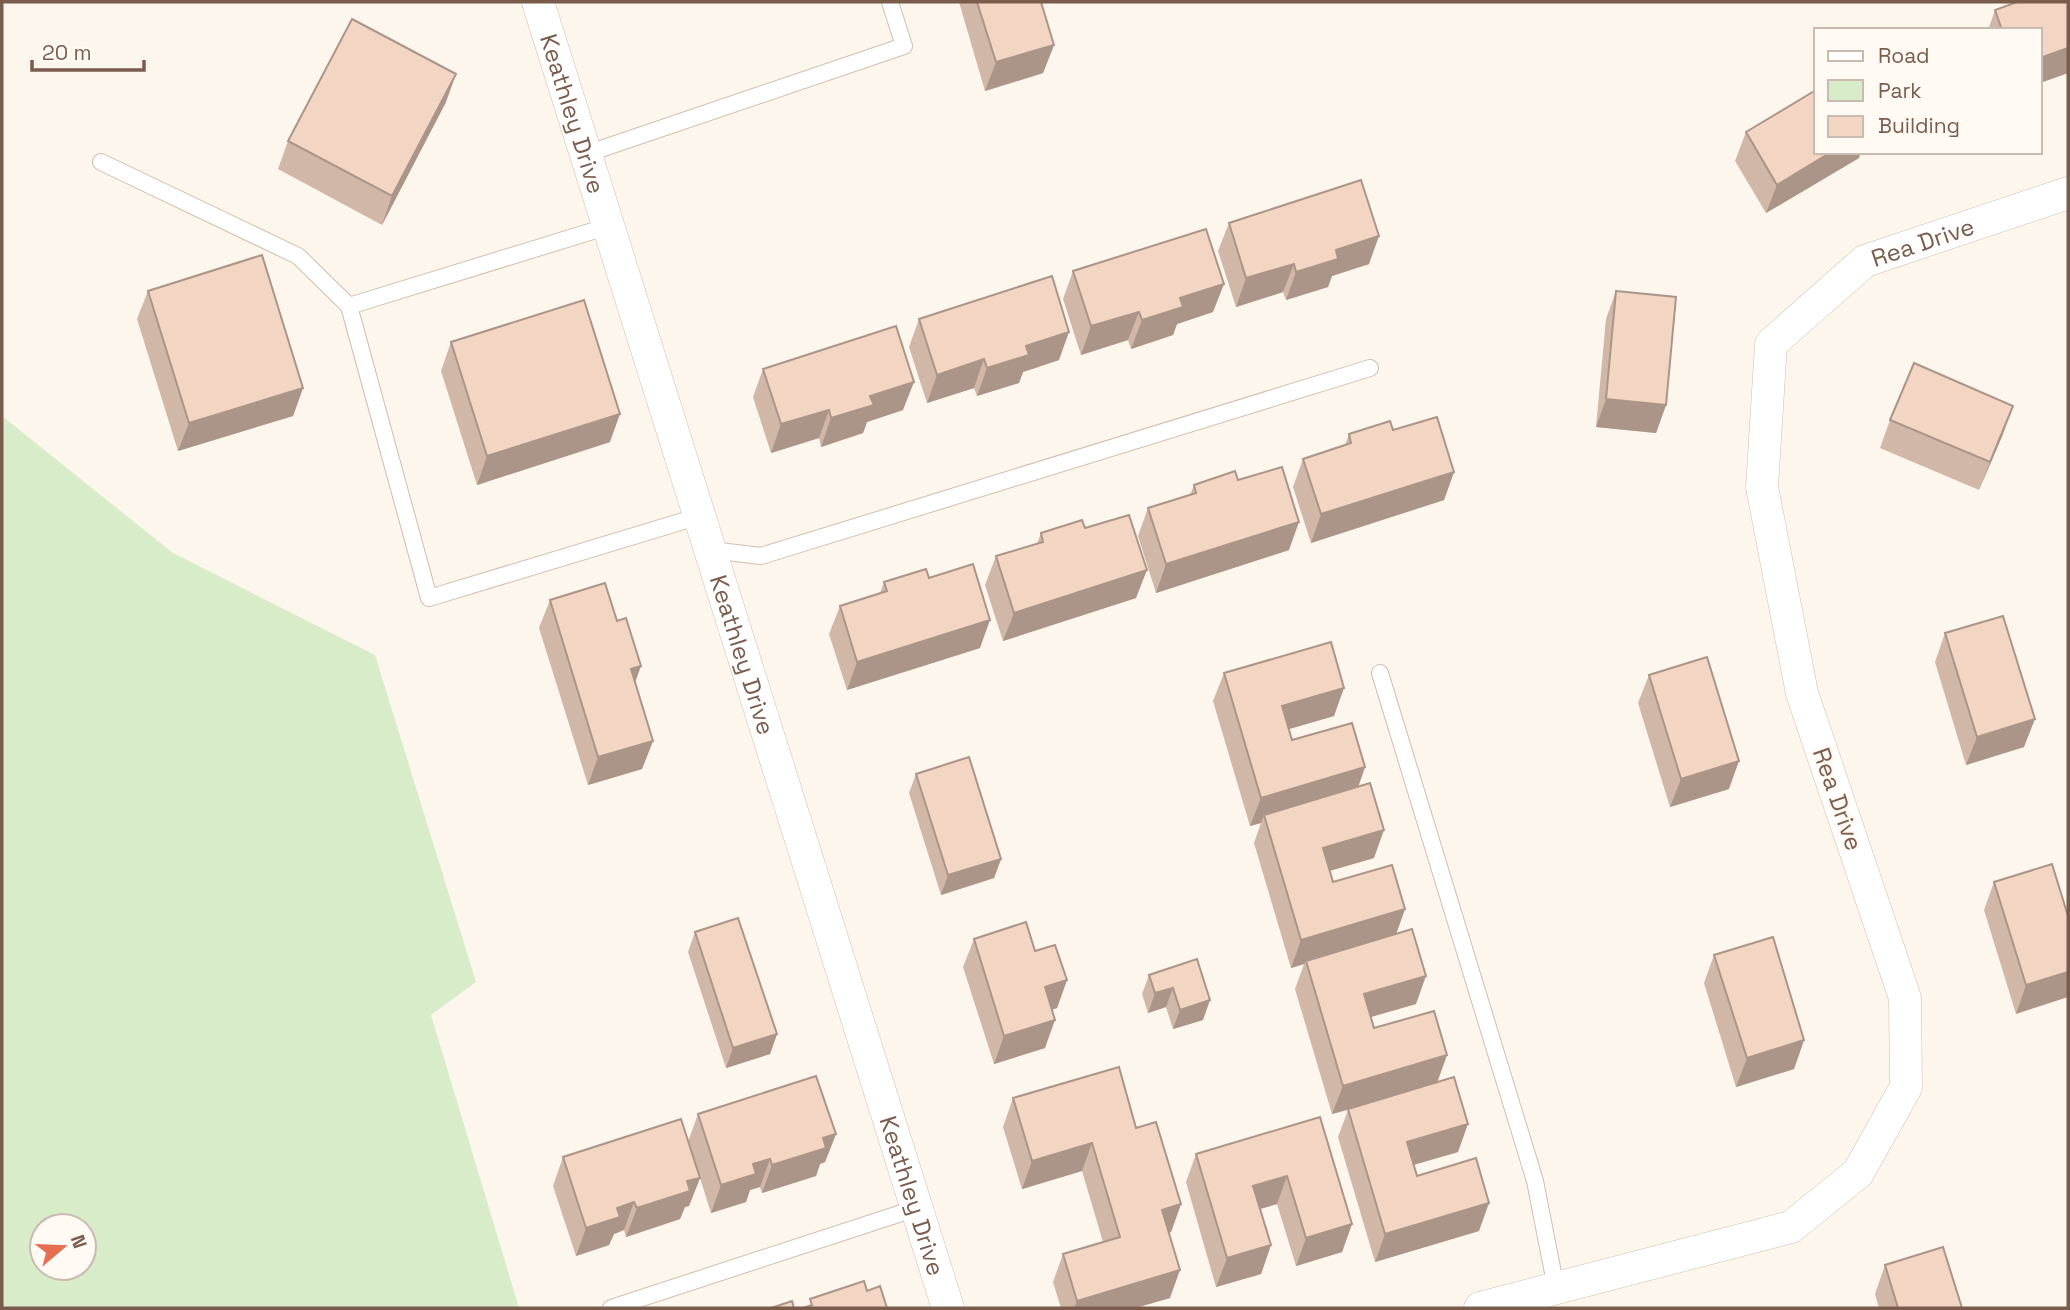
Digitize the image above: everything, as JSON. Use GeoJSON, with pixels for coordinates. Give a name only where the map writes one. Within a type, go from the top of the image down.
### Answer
{"type":"FeatureCollection","features":[{"type":"Feature","properties":{"kind":"street","name":"Keathley Drive"},"geometry":{"type":"LineString","coordinates":[[538,2],[948,1308]]}},
{"type":"Feature","properties":{"kind":"street","name":"Rea Drive"},"geometry":{"type":"LineString","coordinates":[[1480,1308],[1791,1227],[1858,1173],[1906,1087],[1905,998],[1802,693],[1762,487],[1771,344],[1866,261],[2068,193]]}},
{"type":"Feature","properties":{"kind":"lane"},"geometry":{"type":"LineString","coordinates":[[586,154],[904,46],[890,2]]}},
{"type":"Feature","properties":{"kind":"lane"},"geometry":{"type":"LineString","coordinates":[[101,162],[298,256],[349,306],[429,598],[700,516]]}},
{"type":"Feature","properties":{"kind":"lane"},"geometry":{"type":"LineString","coordinates":[[349,306],[609,226]]}},
{"type":"Feature","properties":{"kind":"lane"},"geometry":{"type":"LineString","coordinates":[[711,550],[761,556],[1370,368]]}},
{"type":"Feature","properties":{"kind":"lane"},"geometry":{"type":"LineString","coordinates":[[1380,673],[1535,1181],[1556,1288]]}},
{"type":"Feature","properties":{"kind":"lane"},"geometry":{"type":"LineString","coordinates":[[611,1308],[917,1208]]}},
{"type":"Feature","properties":{"kind":"green space"},"geometry":{"type":"Polygon","coordinates":[[[2,416],[173,553],[375,655],[476,982],[431,1015],[519,1308],[2,1308],[2,416]]]}},
{"type":"Feature","properties":{"kind":"building"},"geometry":{"type":"Polygon","coordinates":[[[977,2],[1041,2],[1054,45],[996,62],[977,2]]]}},
{"type":"Feature","properties":{"kind":"building"},"geometry":{"type":"Polygon","coordinates":[[[2017,2],[2068,2],[2068,48],[2042,57],[2042,28],[2001,28],[1995,10],[2017,2]]]}},
{"type":"Feature","properties":{"kind":"building"},"geometry":{"type":"Polygon","coordinates":[[[352,19],[456,74],[392,196],[288,141],[352,19]]]}},
{"type":"Feature","properties":{"kind":"building"},"geometry":{"type":"Polygon","coordinates":[[[1814,91],[1814,154],[1828,154],[1777,185],[1746,132],[1814,91]]]}},
{"type":"Feature","properties":{"kind":"building"},"geometry":{"type":"Polygon","coordinates":[[[1361,180],[1379,236],[1336,250],[1338,259],[1296,272],[1294,264],[1246,278],[1229,223],[1361,180]]]}},
{"type":"Feature","properties":{"kind":"building"},"geometry":{"type":"Polygon","coordinates":[[[1206,229],[1224,284],[1180,298],[1183,307],[1142,320],[1139,312],[1091,326],[1073,271],[1206,229]]]}},
{"type":"Feature","properties":{"kind":"building"},"geometry":{"type":"Polygon","coordinates":[[[262,255],[303,388],[189,423],[148,291],[262,255]]]}},
{"type":"Feature","properties":{"kind":"building"},"geometry":{"type":"Polygon","coordinates":[[[1052,276],[1069,332],[1026,346],[1029,355],[987,368],[984,359],[937,375],[919,319],[1052,276]]]}},
{"type":"Feature","properties":{"kind":"building"},"geometry":{"type":"Polygon","coordinates":[[[1616,291],[1676,297],[1666,405],[1606,399],[1616,291]]]}},
{"type":"Feature","properties":{"kind":"building"},"geometry":{"type":"Polygon","coordinates":[[[584,300],[620,414],[487,456],[451,342],[584,300]]]}},
{"type":"Feature","properties":{"kind":"building"},"geometry":{"type":"Polygon","coordinates":[[[896,326],[914,382],[870,396],[874,405],[831,418],[829,410],[781,424],[763,369],[896,326]]]}},
{"type":"Feature","properties":{"kind":"building"},"geometry":{"type":"Polygon","coordinates":[[[1914,363],[2013,406],[1990,462],[1890,420],[1914,363]]]}},
{"type":"Feature","properties":{"kind":"building"},"geometry":{"type":"Polygon","coordinates":[[[1437,417],[1454,472],[1321,514],[1303,459],[1351,443],[1349,434],[1390,421],[1393,430],[1437,417]]]}},
{"type":"Feature","properties":{"kind":"building"},"geometry":{"type":"Polygon","coordinates":[[[1282,467],[1299,522],[1166,564],[1148,508],[1196,493],[1194,485],[1235,471],[1238,480],[1282,467]]]}},
{"type":"Feature","properties":{"kind":"building"},"geometry":{"type":"Polygon","coordinates":[[[1129,515],[1147,570],[1014,613],[996,556],[1043,542],[1041,533],[1082,520],[1085,528],[1129,515]]]}},
{"type":"Feature","properties":{"kind":"building"},"geometry":{"type":"Polygon","coordinates":[[[973,564],[990,620],[857,662],[840,606],[887,591],[884,582],[926,569],[929,578],[973,564]]]}},
{"type":"Feature","properties":{"kind":"building"},"geometry":{"type":"Polygon","coordinates":[[[605,583],[617,621],[626,618],[641,666],[631,669],[653,741],[598,757],[550,600],[605,583]]]}},
{"type":"Feature","properties":{"kind":"building"},"geometry":{"type":"Polygon","coordinates":[[[2003,616],[2035,719],[1977,737],[1945,633],[2003,616]]]}},
{"type":"Feature","properties":{"kind":"building"},"geometry":{"type":"Polygon","coordinates":[[[1331,642],[1344,688],[1282,706],[1292,740],[1352,723],[1365,767],[1261,798],[1224,673],[1331,642]]]}},
{"type":"Feature","properties":{"kind":"building"},"geometry":{"type":"Polygon","coordinates":[[[1707,657],[1739,761],[1681,779],[1649,675],[1707,657]]]}},
{"type":"Feature","properties":{"kind":"building"},"geometry":{"type":"Polygon","coordinates":[[[969,757],[1001,859],[948,875],[916,774],[969,757]]]}},
{"type":"Feature","properties":{"kind":"building"},"geometry":{"type":"Polygon","coordinates":[[[1370,783],[1384,830],[1323,848],[1333,882],[1392,865],[1405,909],[1301,940],[1264,815],[1370,783]]]}},
{"type":"Feature","properties":{"kind":"building"},"geometry":{"type":"Polygon","coordinates":[[[2052,864],[2068,916],[2068,972],[2026,985],[1994,882],[2052,864]]]}},
{"type":"Feature","properties":{"kind":"building"},"geometry":{"type":"Polygon","coordinates":[[[738,918],[777,1034],[733,1048],[695,932],[738,918]]]}},
{"type":"Feature","properties":{"kind":"building"},"geometry":{"type":"Polygon","coordinates":[[[1026,922],[1035,951],[1055,945],[1067,980],[1045,987],[1055,1020],[1004,1036],[974,939],[1026,922]]]}},
{"type":"Feature","properties":{"kind":"building"},"geometry":{"type":"Polygon","coordinates":[[[1412,929],[1426,976],[1364,994],[1374,1028],[1434,1011],[1447,1055],[1343,1086],[1306,961],[1412,929]]]}},
{"type":"Feature","properties":{"kind":"building"},"geometry":{"type":"Polygon","coordinates":[[[1773,937],[1804,1040],[1747,1058],[1714,955],[1773,937]]]}},
{"type":"Feature","properties":{"kind":"building"},"geometry":{"type":"Polygon","coordinates":[[[1197,959],[1210,1000],[1180,1010],[1173,988],[1155,993],[1149,975],[1197,959]]]}},
{"type":"Feature","properties":{"kind":"building"},"geometry":{"type":"Polygon","coordinates":[[[1119,1067],[1136,1128],[1156,1122],[1181,1204],[1162,1210],[1180,1270],[1077,1301],[1063,1254],[1120,1237],[1092,1143],[1032,1161],[1013,1098],[1119,1067]]]}},
{"type":"Feature","properties":{"kind":"building"},"geometry":{"type":"Polygon","coordinates":[[[816,1076],[836,1134],[823,1138],[826,1148],[772,1165],[770,1159],[753,1164],[756,1174],[721,1185],[698,1114],[816,1076]]]}},
{"type":"Feature","properties":{"kind":"building"},"geometry":{"type":"Polygon","coordinates":[[[1454,1077],[1468,1124],[1407,1142],[1417,1176],[1476,1158],[1489,1203],[1385,1234],[1348,1109],[1454,1077]]]}},
{"type":"Feature","properties":{"kind":"building"},"geometry":{"type":"Polygon","coordinates":[[[1320,1117],[1352,1224],[1306,1238],[1287,1176],[1253,1186],[1271,1245],[1227,1258],[1196,1154],[1320,1117]]]}},
{"type":"Feature","properties":{"kind":"building"},"geometry":{"type":"Polygon","coordinates":[[[681,1119],[700,1178],[687,1181],[690,1191],[637,1208],[634,1202],[617,1208],[620,1217],[586,1228],[563,1157],[681,1119]]]}},
{"type":"Feature","properties":{"kind":"building"},"geometry":{"type":"Polygon","coordinates":[[[1943,1247],[1962,1308],[1898,1308],[1885,1265],[1943,1247]]]}},
{"type":"Feature","properties":{"kind":"building"},"geometry":{"type":"Polygon","coordinates":[[[864,1281],[867,1291],[880,1286],[887,1308],[803,1308],[812,1305],[810,1299],[864,1281]]]}},
{"type":"Feature","properties":{"kind":"building"},"geometry":{"type":"Polygon","coordinates":[[[792,1301],[794,1308],[771,1308],[792,1301]]]}}]}
